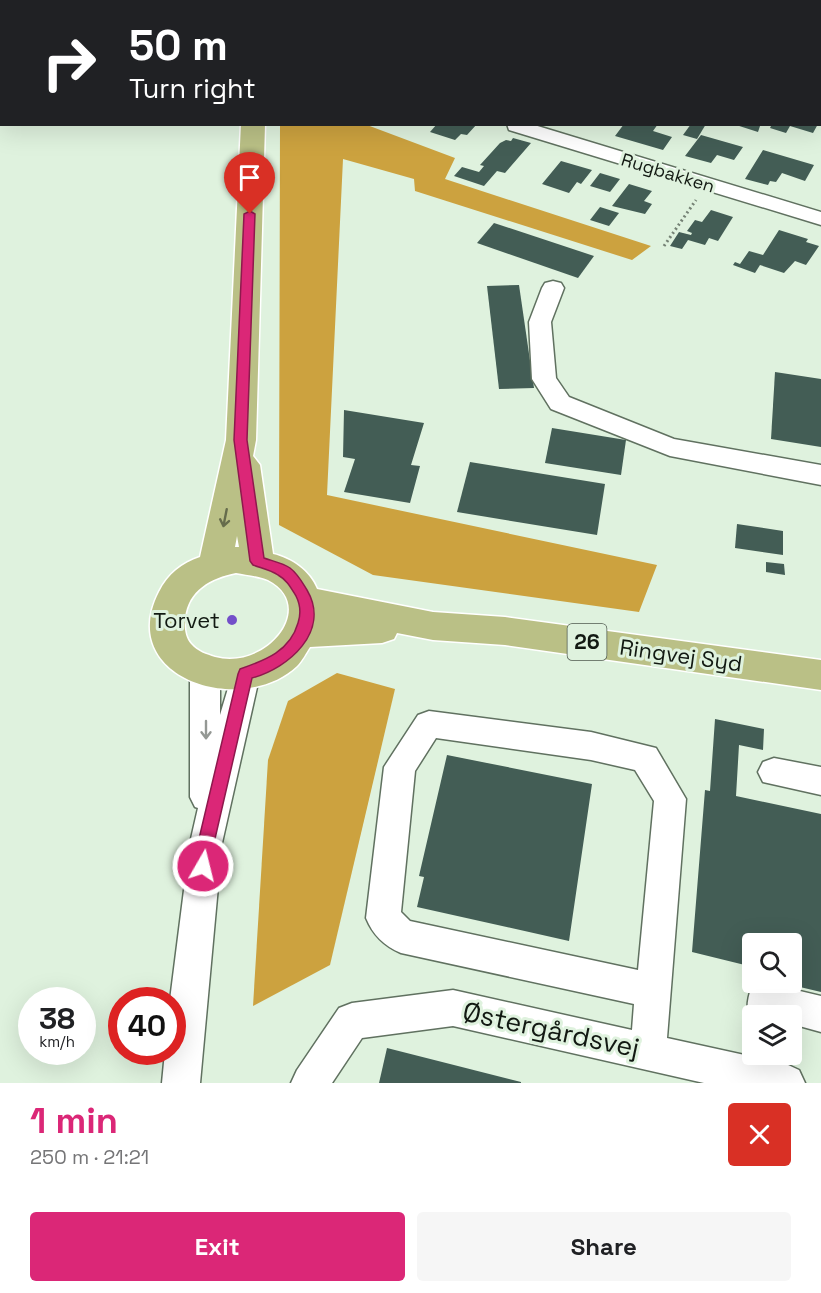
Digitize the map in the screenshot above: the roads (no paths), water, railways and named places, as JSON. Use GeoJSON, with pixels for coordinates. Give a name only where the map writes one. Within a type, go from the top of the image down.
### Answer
{"type":"FeatureCollection","features":[{"type":"Feature","properties":{"kind":"main road"},"geometry":{"type":"LineString","coordinates":[[215,564],[240,440],[253,126]]}},
{"type":"Feature","properties":{"kind":"main road"},"geometry":{"type":"LineString","coordinates":[[240,440],[257,561]]}},
{"type":"Feature","properties":{"kind":"main road"},"geometry":{"type":"LineString","coordinates":[[236,560],[257,561],[284,571],[301,590],[304,617],[293,648],[264,669],[245,674],[225,675],[205,672],[190,664],[178,654],[168,635],[166,613],[175,592],[192,576],[215,564],[236,560]]}},
{"type":"Feature","properties":{"kind":"main road","name":"Ringvej Syd"},"geometry":{"type":"LineString","coordinates":[[304,617],[505,631],[821,675]]}},
{"type":"Feature","properties":{"kind":"street","name":"Rugbakken"},"geometry":{"type":"LineString","coordinates":[[520,126],[706,184],[818,213]]}},
{"type":"Feature","properties":{"kind":"street"},"geometry":{"type":"LineString","coordinates":[[554,288],[540,322],[544,379],[560,404],[670,447],[821,475]]}},
{"type":"Feature","properties":{"kind":"street"},"geometry":{"type":"LineString","coordinates":[[205,672],[206,843]]}},
{"type":"Feature","properties":{"kind":"street"},"geometry":{"type":"LineString","coordinates":[[181,1083],[206,843],[245,674]]}},
{"type":"Feature","properties":{"kind":"street"},"geometry":{"type":"LineString","coordinates":[[648,1050],[654,991],[670,799],[645,758],[591,746],[429,724],[400,767],[383,918],[401,936],[654,991]]}},
{"type":"Feature","properties":{"kind":"street"},"geometry":{"type":"LineString","coordinates":[[774,772],[821,781]]}},
{"type":"Feature","properties":{"kind":"street"},"geometry":{"type":"LineString","coordinates":[[765,1005],[765,999],[787,1005]]}},
{"type":"Feature","properties":{"kind":"street","name":"Østergårdsvej"},"geometry":{"type":"LineString","coordinates":[[310,1083],[352,1021],[453,1008],[648,1050],[771,1072]]}},
{"type":"Feature","properties":{"kind":"street"},"geometry":{"type":"LineString","coordinates":[[802,1009],[821,1014]]}},
{"type":"Feature","properties":{"kind":"place","name":"Torvet"},"geometry":{"type":"Point","coordinates":[232,620]}}]}
